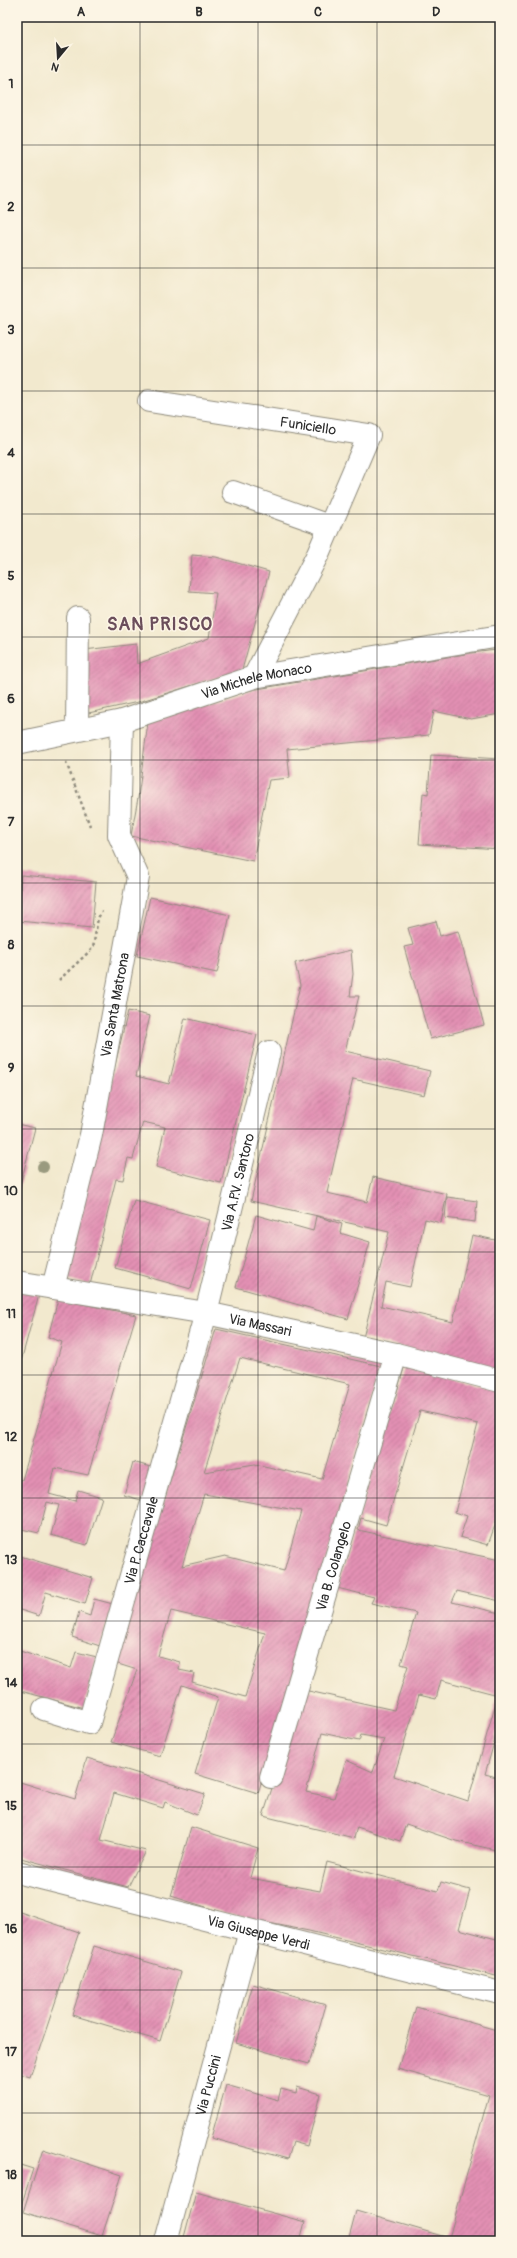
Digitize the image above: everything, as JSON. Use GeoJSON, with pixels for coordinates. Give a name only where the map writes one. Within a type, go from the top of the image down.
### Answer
{"type":"FeatureCollection","features":[{"type":"Feature","properties":{"kind":"street","name":"Funiciello"},"geometry":{"type":"LineString","coordinates":[[149,400],[369,435],[318,554],[254,677]]}},
{"type":"Feature","properties":{"kind":"street"},"geometry":{"type":"LineString","coordinates":[[233,492],[329,526]]}},
{"type":"Feature","properties":{"kind":"street"},"geometry":{"type":"LineString","coordinates":[[67,733],[78,618]]}},
{"type":"Feature","properties":{"kind":"street","name":"Via Michele Monaco"},"geometry":{"type":"LineString","coordinates":[[17,743],[122,721],[254,677],[500,636]]}},
{"type":"Feature","properties":{"kind":"street","name":"Via Santa Matrona"},"geometry":{"type":"LineString","coordinates":[[53,1288],[91,1135],[138,877],[119,835],[122,721]]}},
{"type":"Feature","properties":{"kind":"street","name":"Via A.P.V. Santoro"},"geometry":{"type":"LineString","coordinates":[[206,1313],[269,1052]]}},
{"type":"Feature","properties":{"kind":"street","name":"Via Massari"},"geometry":{"type":"LineString","coordinates":[[17,1282],[206,1313],[396,1354],[500,1381]]}},
{"type":"Feature","properties":{"kind":"street","name":"Via P. Caccavale"},"geometry":{"type":"LineString","coordinates":[[44,1709],[89,1723],[206,1313]]}},
{"type":"Feature","properties":{"kind":"street","name":"Via B. Colangelo"},"geometry":{"type":"LineString","coordinates":[[271,1778],[396,1354]]}},
{"type":"Feature","properties":{"kind":"street","name":"Via Giuseppe Verdi"},"geometry":{"type":"LineString","coordinates":[[17,1872],[500,1993]]}},
{"type":"Feature","properties":{"kind":"street","name":"Via Puccini"},"geometry":{"type":"LineString","coordinates":[[166,2241],[250,1931]]}},
{"type":"Feature","properties":{"kind":"path"},"geometry":{"type":"LineString","coordinates":[[67,733],[91,830]]}},
{"type":"Feature","properties":{"kind":"path"},"geometry":{"type":"LineString","coordinates":[[59,980],[93,948],[98,918],[107,905]]}},
{"type":"Feature","properties":{"kind":"building"},"geometry":{"type":"Polygon","coordinates":[[[192,555],[216,557],[269,572],[242,670],[138,702],[84,714],[84,650],[136,644],[137,664],[209,638],[216,593],[189,591],[192,555]]]}},
{"type":"Feature","properties":{"kind":"building"},"geometry":{"type":"Polygon","coordinates":[[[497,650],[500,651],[500,714],[471,719],[434,711],[429,735],[287,749],[290,778],[269,780],[253,861],[131,836],[138,798],[148,722],[251,690],[471,653],[497,650]]]}},
{"type":"Feature","properties":{"kind":"building"},"geometry":{"type":"Polygon","coordinates":[[[431,755],[500,759],[500,849],[419,844],[423,793],[428,794],[431,755]]]}},
{"type":"Feature","properties":{"kind":"building"},"geometry":{"type":"Polygon","coordinates":[[[21,875],[96,882],[92,928],[18,921],[21,875]]]}},
{"type":"Feature","properties":{"kind":"building"},"geometry":{"type":"Polygon","coordinates":[[[150,897],[230,915],[217,973],[137,956],[150,897]]]}},
{"type":"Feature","properties":{"kind":"building"},"geometry":{"type":"Polygon","coordinates":[[[436,921],[440,936],[458,931],[484,1025],[430,1039],[404,947],[413,945],[408,928],[436,921]]]}},
{"type":"Feature","properties":{"kind":"building"},"geometry":{"type":"Polygon","coordinates":[[[351,950],[353,974],[350,996],[359,996],[345,1051],[430,1071],[424,1095],[353,1079],[327,1193],[367,1202],[373,1177],[447,1194],[441,1223],[425,1219],[410,1287],[386,1282],[381,1306],[453,1322],[472,1235],[500,1241],[500,1372],[363,1338],[389,1232],[251,1201],[300,985],[295,963],[351,950]]]}},
{"type":"Feature","properties":{"kind":"building"},"geometry":{"type":"Polygon","coordinates":[[[128,1011],[150,1016],[136,1076],[169,1084],[185,1018],[257,1035],[221,1183],[156,1167],[165,1127],[143,1122],[133,1159],[128,1158],[123,1180],[116,1179],[90,1285],[64,1278],[128,1011]]]}},
{"type":"Feature","properties":{"kind":"building"},"geometry":{"type":"Polygon","coordinates":[[[17,1124],[35,1128],[18,1193],[17,1193],[17,1124]]]}},
{"type":"Feature","properties":{"kind":"building"},"geometry":{"type":"Polygon","coordinates":[[[447,1197],[477,1201],[475,1222],[445,1218],[447,1197]]]}},
{"type":"Feature","properties":{"kind":"building"},"geometry":{"type":"Polygon","coordinates":[[[134,1200],[210,1220],[191,1289],[115,1268],[134,1200]]]}},
{"type":"Feature","properties":{"kind":"building"},"geometry":{"type":"Polygon","coordinates":[[[256,1215],[313,1231],[316,1216],[342,1224],[340,1233],[370,1242],[348,1319],[236,1287],[256,1215]]]}},
{"type":"Feature","properties":{"kind":"building"},"geometry":{"type":"Polygon","coordinates":[[[17,1291],[39,1295],[17,1376],[17,1291]]]}},
{"type":"Feature","properties":{"kind":"building"},"geometry":{"type":"Polygon","coordinates":[[[58,1299],[136,1315],[88,1475],[55,1468],[49,1494],[75,1501],[78,1490],[102,1497],[87,1545],[51,1535],[59,1505],[47,1502],[39,1533],[17,1528],[17,1479],[22,1480],[62,1342],[48,1337],[58,1299]]]}},
{"type":"Feature","properties":{"kind":"building"},"geometry":{"type":"Polygon","coordinates":[[[216,1329],[381,1366],[294,1676],[258,1793],[195,1774],[218,1697],[182,1685],[160,1756],[111,1742],[137,1670],[115,1663],[216,1329]],[[240,1358],[204,1472],[255,1464],[322,1479],[350,1384],[240,1358]],[[204,1494],[182,1566],[225,1556],[284,1571],[301,1511],[204,1494]],[[171,1611],[158,1656],[180,1662],[179,1670],[194,1673],[192,1682],[245,1697],[265,1633],[171,1611]]]}},
{"type":"Feature","properties":{"kind":"building"},"geometry":{"type":"Polygon","coordinates":[[[404,1368],[500,1390],[500,1511],[488,1545],[460,1537],[467,1516],[455,1512],[478,1424],[420,1411],[386,1525],[361,1518],[358,1530],[500,1560],[500,1601],[457,1591],[452,1602],[500,1613],[500,1642],[494,1665],[500,1666],[500,1722],[485,1774],[500,1778],[500,1851],[456,1841],[406,1824],[400,1841],[357,1827],[354,1838],[263,1816],[304,1690],[394,1710],[408,1666],[401,1664],[416,1613],[371,1603],[374,1597],[337,1588],[404,1368]],[[441,1680],[436,1699],[419,1695],[394,1776],[468,1801],[498,1695],[441,1680]],[[322,1733],[306,1792],[334,1798],[346,1760],[373,1772],[384,1739],[361,1735],[359,1741],[322,1733]]]}},
{"type":"Feature","properties":{"kind":"building"},"geometry":{"type":"Polygon","coordinates":[[[133,1462],[154,1468],[144,1501],[124,1495],[133,1462]]]}},
{"type":"Feature","properties":{"kind":"building"},"geometry":{"type":"Polygon","coordinates":[[[17,1555],[93,1578],[85,1604],[46,1592],[39,1616],[17,1609],[17,1555]]]}},
{"type":"Feature","properties":{"kind":"building"},"geometry":{"type":"Polygon","coordinates":[[[94,1599],[113,1604],[100,1646],[72,1637],[79,1612],[90,1616],[94,1599]]]}},
{"type":"Feature","properties":{"kind":"building"},"geometry":{"type":"Polygon","coordinates":[[[17,1650],[71,1668],[76,1652],[97,1657],[84,1708],[17,1690],[17,1650]]]}},
{"type":"Feature","properties":{"kind":"building"},"geometry":{"type":"Polygon","coordinates":[[[87,1758],[205,1794],[197,1815],[165,1802],[163,1808],[114,1793],[101,1840],[146,1851],[128,1887],[17,1857],[17,1781],[75,1799],[87,1758]]]}},
{"type":"Feature","properties":{"kind":"building"},"geometry":{"type":"Polygon","coordinates":[[[191,1827],[258,1848],[250,1878],[320,1891],[327,1862],[438,1891],[441,1882],[470,1890],[459,1929],[500,1940],[500,1977],[309,1931],[238,1917],[171,1896],[191,1827]]]}},
{"type":"Feature","properties":{"kind":"building"},"geometry":{"type":"Polygon","coordinates":[[[17,1911],[79,1932],[30,2077],[17,2073],[17,1911]]]}},
{"type":"Feature","properties":{"kind":"building"},"geometry":{"type":"Polygon","coordinates":[[[94,1946],[181,1972],[160,2041],[72,2015],[94,1946]]]}},
{"type":"Feature","properties":{"kind":"building"},"geometry":{"type":"Polygon","coordinates":[[[253,1984],[326,2005],[309,2064],[236,2043],[253,1984]]]}},
{"type":"Feature","properties":{"kind":"building"},"geometry":{"type":"Polygon","coordinates":[[[416,2007],[500,2031],[500,2241],[348,2241],[356,2211],[449,2238],[489,2095],[398,2069],[416,2007]]]}},
{"type":"Feature","properties":{"kind":"building"},"geometry":{"type":"Polygon","coordinates":[[[226,2085],[278,2100],[281,2089],[296,2093],[297,2087],[321,2094],[307,2146],[293,2142],[288,2159],[211,2138],[226,2085]]]}},
{"type":"Feature","properties":{"kind":"building"},"geometry":{"type":"Polygon","coordinates":[[[43,2149],[122,2175],[102,2236],[23,2212],[43,2149]]]}},
{"type":"Feature","properties":{"kind":"building"},"geometry":{"type":"Polygon","coordinates":[[[17,2164],[33,2169],[17,2218],[17,2164]]]}},
{"type":"Feature","properties":{"kind":"building"},"geometry":{"type":"Polygon","coordinates":[[[196,2192],[305,2222],[300,2241],[183,2241],[196,2192]]]}},
{"type":"Feature","properties":{"kind":"district","name":"SAN PRISCO"},"geometry":{"type":"Point","coordinates":[160,624]}}]}
